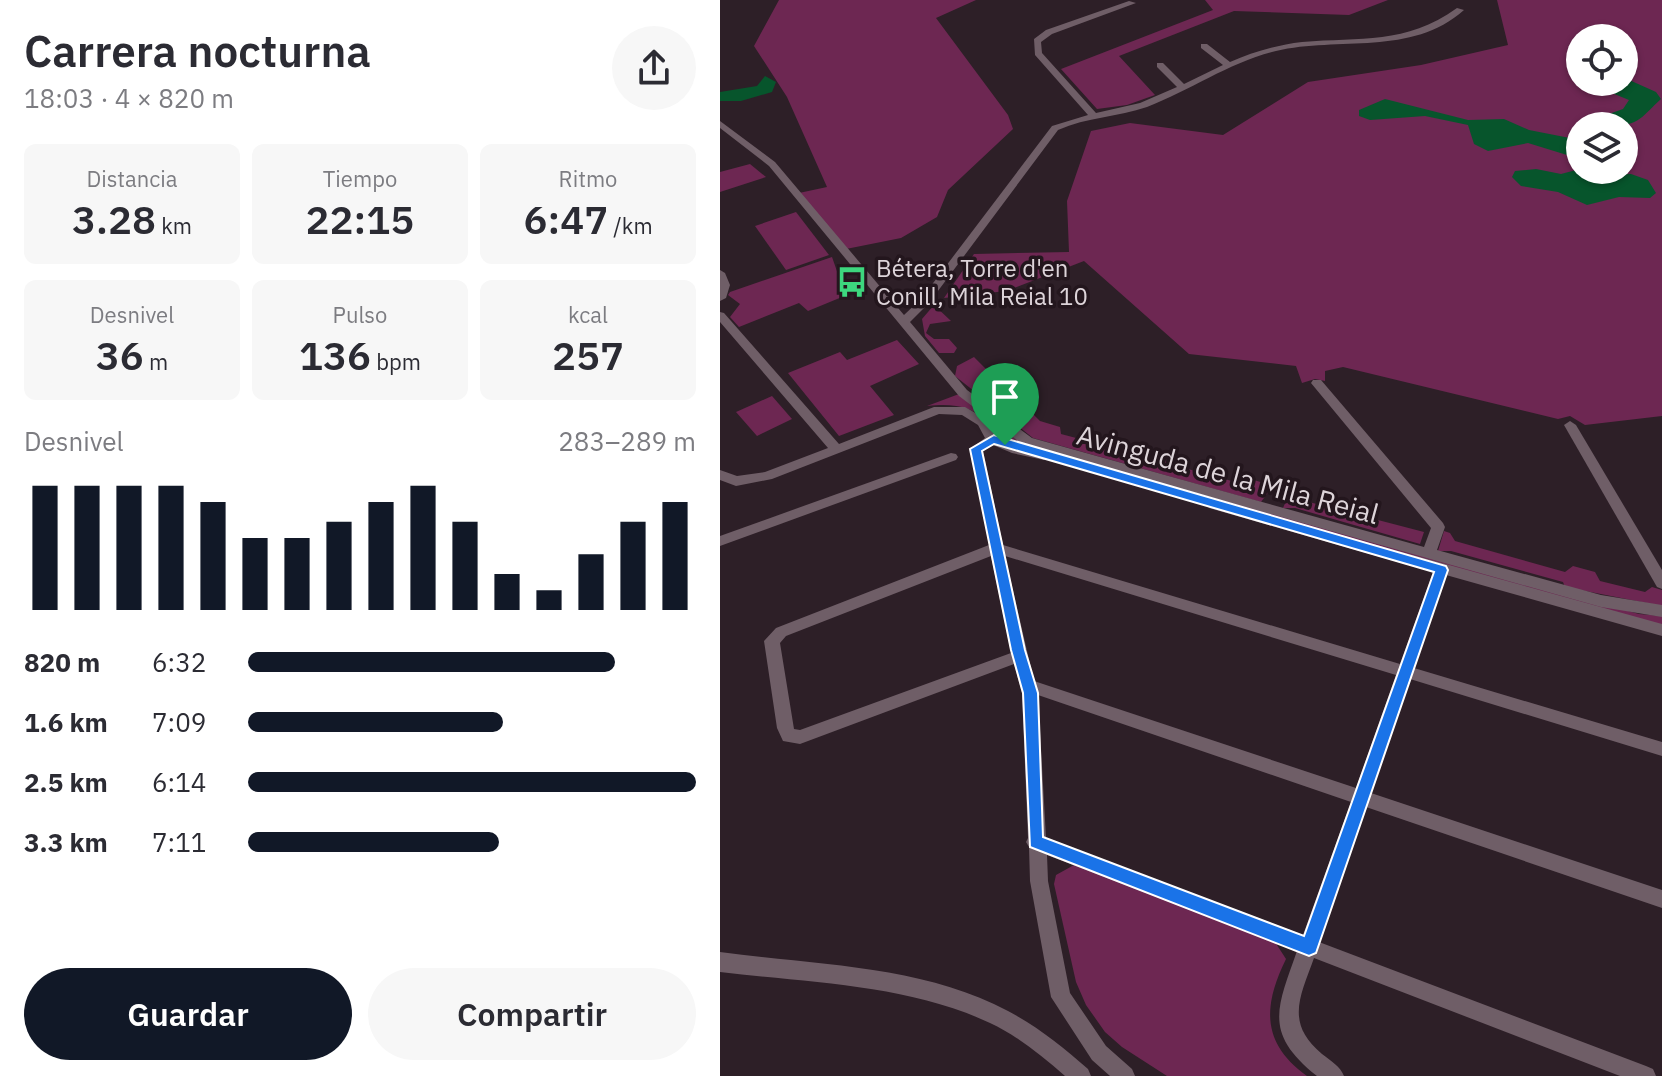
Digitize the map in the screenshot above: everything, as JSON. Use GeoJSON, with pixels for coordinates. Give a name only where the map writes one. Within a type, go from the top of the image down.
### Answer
{"type":"FeatureCollection","features":[{"type":"Feature","properties":{"kind":"street"},"geometry":{"type":"LineString","coordinates":[[1094,116],[1038,53],[1037,41],[1049,32],[1132,3]]}},
{"type":"Feature","properties":{"kind":"street"},"geometry":{"type":"LineString","coordinates":[[904,322],[925,301],[1044,138],[1068,121],[1140,106],[1230,66],[1285,47],[1399,37],[1460,10]]}},
{"type":"Feature","properties":{"kind":"street"},"geometry":{"type":"LineString","coordinates":[[1204,46],[1230,66]]}},
{"type":"Feature","properties":{"kind":"street"},"geometry":{"type":"LineString","coordinates":[[1160,65],[1182,87]]}},
{"type":"Feature","properties":{"kind":"street","name":"Avinguda de la Mila Reial"},"geometry":{"type":"LineString","coordinates":[[720,124],[772,164],[963,393],[1027,441],[1601,601],[1662,611]]}},
{"type":"Feature","properties":{"kind":"street"},"geometry":{"type":"LineString","coordinates":[[720,273],[725,288],[720,298]]}},
{"type":"Feature","properties":{"kind":"street"},"geometry":{"type":"LineString","coordinates":[[720,315],[836,449]]}},
{"type":"Feature","properties":{"kind":"street"},"geometry":{"type":"LineString","coordinates":[[1317,383],[1438,527],[1429,554]]}},
{"type":"Feature","properties":{"kind":"street"},"geometry":{"type":"LineString","coordinates":[[720,475],[724,479],[748,481],[938,410],[965,411],[974,416],[994,439],[1441,570],[1662,630]]}},
{"type":"Feature","properties":{"kind":"street"},"geometry":{"type":"LineString","coordinates":[[1570,425],[1662,583]]}},
{"type":"Feature","properties":{"kind":"street"},"geometry":{"type":"LineString","coordinates":[[994,439],[976,449],[1019,656],[1028,685],[1035,842],[1046,926],[1061,997],[1099,1053],[1125,1076]]}},
{"type":"Feature","properties":{"kind":"street"},"geometry":{"type":"LineString","coordinates":[[720,541],[951,457]]}},
{"type":"Feature","properties":{"kind":"street"},"geometry":{"type":"LineString","coordinates":[[1019,656],[800,737],[789,736],[785,728],[771,651],[772,641],[781,632],[997,548],[1662,749]]}},
{"type":"Feature","properties":{"kind":"street"},"geometry":{"type":"LineString","coordinates":[[1334,1076],[1300,1051],[1286,1017],[1441,570]]}},
{"type":"Feature","properties":{"kind":"street"},"geometry":{"type":"LineString","coordinates":[[1028,685],[1662,899]]}},
{"type":"Feature","properties":{"kind":"street"},"geometry":{"type":"LineString","coordinates":[[1035,842],[1646,1076]]}},
{"type":"Feature","properties":{"kind":"street"},"geometry":{"type":"LineString","coordinates":[[720,962],[879,979],[957,999],[1018,1026],[1081,1076]]}},
{"type":"Feature","properties":{"kind":"shaded area"},"geometry":{"type":"Polygon","coordinates":[[[779,0],[976,0],[936,18],[1008,115],[1013,129],[948,190],[937,217],[901,238],[846,249],[799,193],[827,187],[787,97],[754,46],[779,0]]]}},
{"type":"Feature","properties":{"kind":"shaded area"},"geometry":{"type":"Polygon","coordinates":[[[1205,0],[1388,0],[1349,15],[1234,11],[1119,56],[1155,95],[1127,105],[1097,109],[1061,69],[1213,10],[1205,0]]]}},
{"type":"Feature","properties":{"kind":"shaded area"},"geometry":{"type":"Polygon","coordinates":[[[1497,0],[1662,0],[1662,416],[1585,425],[1570,416],[1558,419],[1343,367],[1325,371],[1325,381],[1315,379],[1302,383],[1296,366],[1189,354],[1084,261],[1006,291],[944,298],[974,254],[1069,252],[1067,201],[1091,131],[1130,123],[1223,135],[1308,82],[1421,65],[1508,45],[1497,0]]]}},
{"type":"Feature","properties":{"kind":"shaded area"},"geometry":{"type":"Polygon","coordinates":[[[765,76],[776,82],[772,92],[741,101],[720,101],[720,92],[757,86],[765,76]]]}},
{"type":"Feature","properties":{"kind":"shaded area"},"geometry":{"type":"Polygon","coordinates":[[[1638,84],[1656,92],[1661,99],[1638,120],[1638,112],[1614,112],[1623,109],[1629,100],[1619,96],[1638,96],[1638,84]]]}},
{"type":"Feature","properties":{"kind":"shaded area"},"geometry":{"type":"Polygon","coordinates":[[[1385,99],[1468,120],[1504,119],[1529,130],[1566,137],[1566,155],[1528,143],[1488,151],[1474,144],[1468,125],[1425,116],[1370,120],[1359,116],[1359,110],[1385,99]]]}},
{"type":"Feature","properties":{"kind":"shaded area"},"geometry":{"type":"Polygon","coordinates":[[[750,164],[766,177],[720,192],[720,172],[750,164]]]}},
{"type":"Feature","properties":{"kind":"shaded area"},"geometry":{"type":"Polygon","coordinates":[[[1536,169],[1566,173],[1566,184],[1638,184],[1638,176],[1648,180],[1656,193],[1650,198],[1619,197],[1587,205],[1558,192],[1521,186],[1512,177],[1515,171],[1536,169]]]}},
{"type":"Feature","properties":{"kind":"shaded area"},"geometry":{"type":"Polygon","coordinates":[[[796,212],[829,255],[786,270],[755,226],[796,212]]]}},
{"type":"Feature","properties":{"kind":"shaded area"},"geometry":{"type":"Polygon","coordinates":[[[832,257],[839,277],[859,290],[808,311],[799,303],[739,327],[730,317],[740,304],[728,295],[730,292],[832,257]]]}},
{"type":"Feature","properties":{"kind":"shaded area"},"geometry":{"type":"Polygon","coordinates":[[[934,305],[951,321],[930,324],[926,333],[934,339],[949,339],[957,348],[954,353],[939,353],[925,336],[922,319],[934,305]]]}},
{"type":"Feature","properties":{"kind":"shaded area"},"geometry":{"type":"Polygon","coordinates":[[[897,340],[919,364],[870,386],[894,415],[839,436],[788,373],[840,352],[847,360],[897,340]]]}},
{"type":"Feature","properties":{"kind":"shaded area"},"geometry":{"type":"Polygon","coordinates":[[[974,357],[987,370],[984,376],[1019,412],[1030,411],[1040,421],[1060,427],[1061,434],[1133,453],[1143,449],[1164,455],[1166,463],[1239,483],[1251,479],[1273,486],[1261,502],[1033,438],[955,376],[957,366],[974,357]]]}},
{"type":"Feature","properties":{"kind":"shaded area"},"geometry":{"type":"Polygon","coordinates":[[[959,394],[1011,436],[1037,449],[1639,614],[1662,616],[1662,625],[1033,451],[975,412],[947,405],[927,406],[959,394]]]}},
{"type":"Feature","properties":{"kind":"shaded area"},"geometry":{"type":"Polygon","coordinates":[[[772,396],[792,419],[757,436],[736,412],[772,396]]]}},
{"type":"Feature","properties":{"kind":"shaded area"},"geometry":{"type":"Polygon","coordinates":[[[1291,490],[1306,494],[1309,502],[1424,532],[1420,544],[1295,508],[1283,508],[1291,490]]]}},
{"type":"Feature","properties":{"kind":"shaded area"},"geometry":{"type":"Polygon","coordinates":[[[1444,531],[1450,533],[1455,541],[1565,572],[1573,566],[1595,572],[1600,581],[1645,592],[1652,587],[1662,590],[1662,606],[1565,587],[1563,582],[1451,551],[1438,551],[1444,531]]]}},
{"type":"Feature","properties":{"kind":"shaded area"},"geometry":{"type":"Polygon","coordinates":[[[1074,865],[1275,942],[1286,959],[1270,1008],[1274,1037],[1292,1063],[1307,1076],[1167,1076],[1105,1032],[1086,1005],[1076,982],[1054,884],[1056,875],[1074,865]]]}},
{"type":"Feature","properties":{"kind":"place","name":"Bétera, Torre d'en Conill, Mila Reial 10"},"geometry":{"type":"Point","coordinates":[852,282]}},
{"type":"Feature","properties":{"kind":"route"},"geometry":{"type":"LineString","coordinates":[[994,439],[1005,445],[1441,570],[1309,947],[1035,842],[1030,693],[1018,650],[976,449],[994,439]]}}]}
